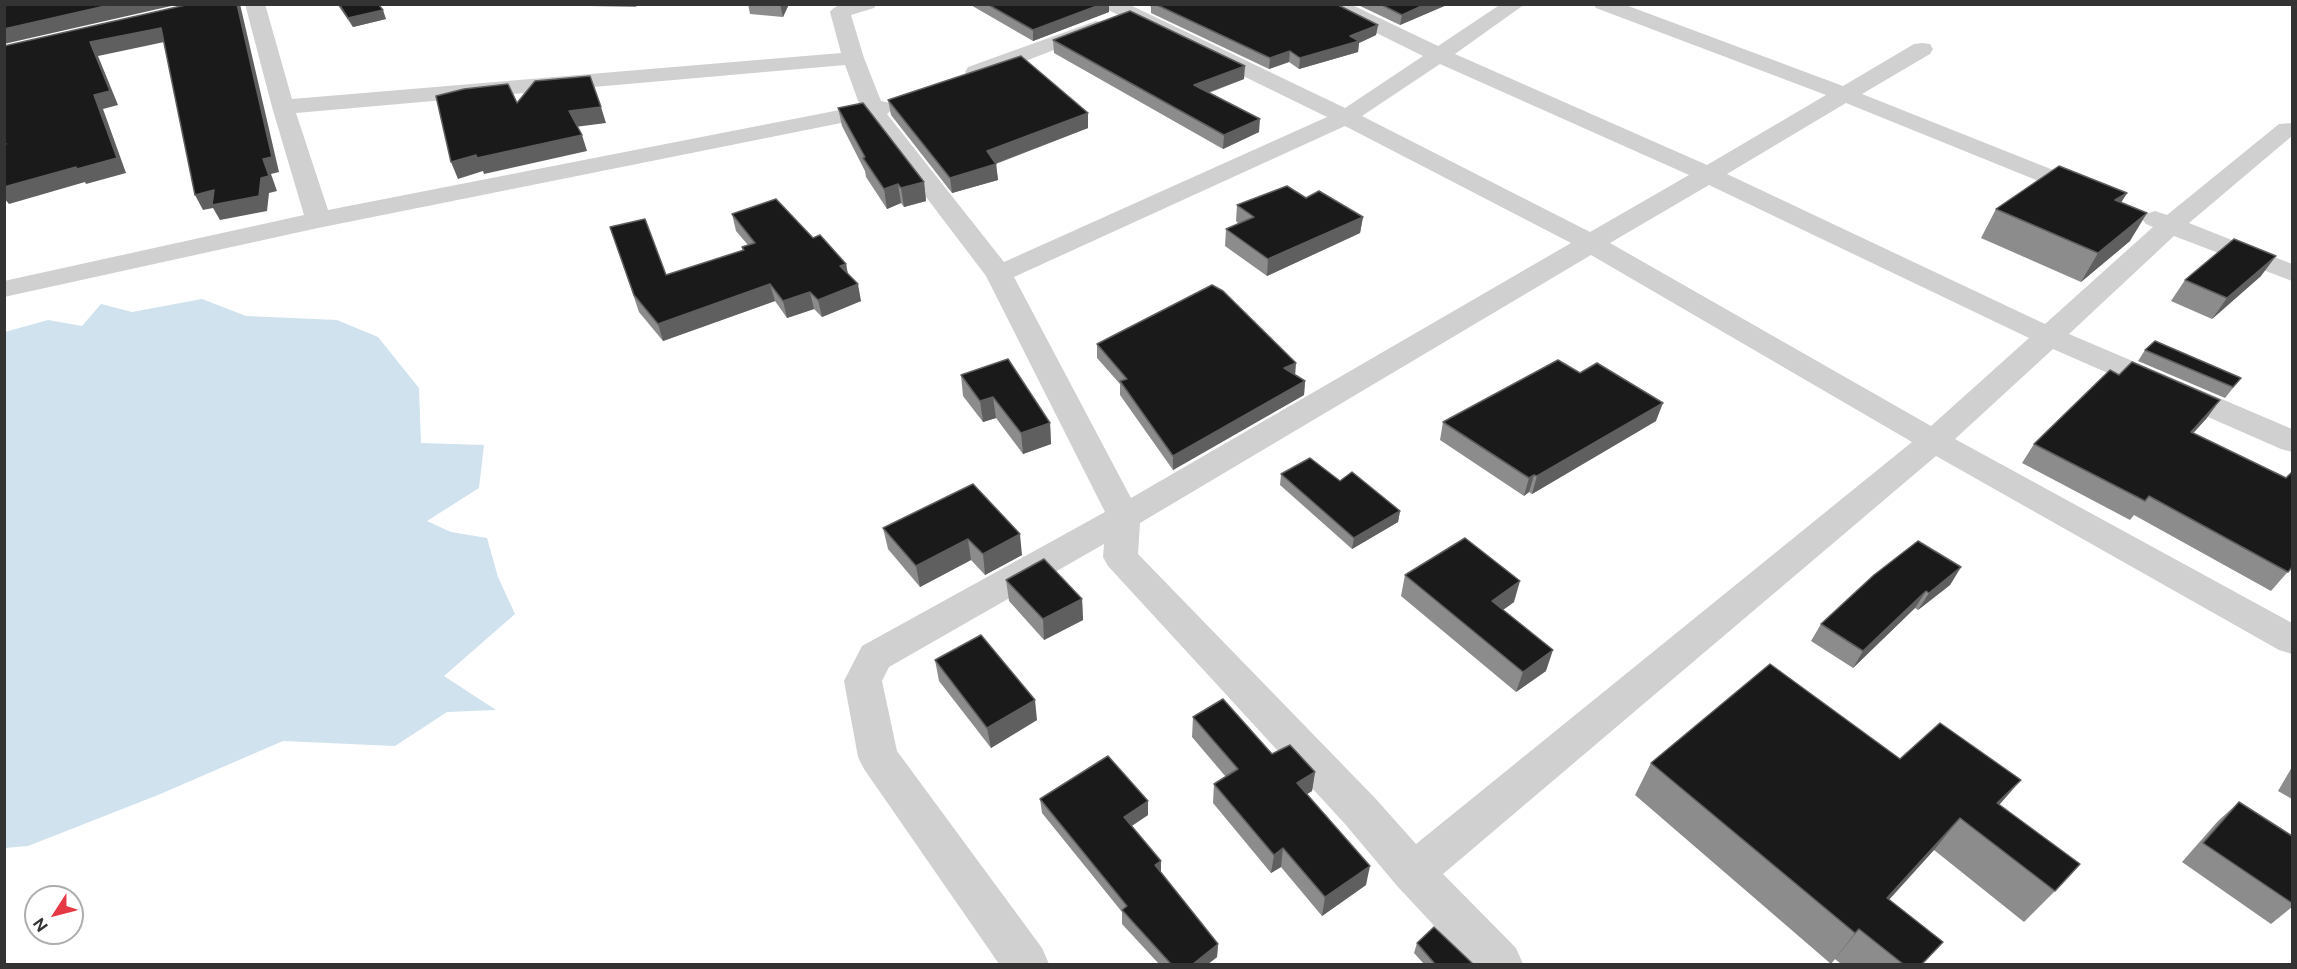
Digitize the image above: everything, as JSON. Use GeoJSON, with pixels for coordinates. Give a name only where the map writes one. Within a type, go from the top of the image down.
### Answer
{"type":"FeatureCollection","features":[{"type":"Feature","properties":{"kind":"street"},"geometry":{"type":"LineString","coordinates":[[255,4],[283,107],[318,220]]}},
{"type":"Feature","properties":{"kind":"street"},"geometry":{"type":"LineString","coordinates":[[867,4],[840,12],[853,58],[875,114],[999,274],[1124,517],[1120,557],[1360,811],[1413,873],[1500,964]]}},
{"type":"Feature","properties":{"kind":"street"},"geometry":{"type":"LineString","coordinates":[[1333,4],[1441,56],[1707,174],[2048,336],[2292,441]]}},
{"type":"Feature","properties":{"kind":"street"},"geometry":{"type":"LineString","coordinates":[[999,274],[1346,117],[1441,56],[1515,4]]}},
{"type":"Feature","properties":{"kind":"street"},"geometry":{"type":"LineString","coordinates":[[1603,4],[1843,94],[2106,199]]}},
{"type":"Feature","properties":{"kind":"street"},"geometry":{"type":"LineString","coordinates":[[953,81],[1132,8],[1592,244],[1934,441],[2292,640]]}},
{"type":"Feature","properties":{"kind":"street"},"geometry":{"type":"LineString","coordinates":[[1026,964],[878,757],[863,681],[874,657],[1124,517],[1922,49]]}},
{"type":"Feature","properties":{"kind":"street"},"geometry":{"type":"LineString","coordinates":[[283,107],[853,58]]}},
{"type":"Feature","properties":{"kind":"street"},"geometry":{"type":"LineString","coordinates":[[4,289],[318,220],[875,111],[909,98]]}},
{"type":"Feature","properties":{"kind":"street"},"geometry":{"type":"LineString","coordinates":[[1413,873],[1934,441],[2171,225],[2287,129]]}},
{"type":"Feature","properties":{"kind":"street"},"geometry":{"type":"LineString","coordinates":[[2138,212],[2292,273]]}},
{"type":"Feature","properties":{"kind":"water"},"geometry":{"type":"Polygon","coordinates":[[[202,299],[246,316],[337,320],[378,337],[419,388],[421,443],[484,445],[479,488],[427,521],[451,532],[487,538],[498,577],[515,614],[444,676],[496,710],[447,712],[395,746],[283,741],[158,795],[28,846],[5,848],[5,332],[48,320],[82,326],[101,304],[132,312],[202,299]]]}},
{"type":"Feature","properties":{"kind":"building"},"geometry":{"type":"Polygon","coordinates":[[[4,4],[114,4],[4,29],[4,4]]]}},
{"type":"Feature","properties":{"kind":"building"},"geometry":{"type":"Polygon","coordinates":[[[190,4],[237,4],[272,157],[263,159],[269,176],[261,178],[259,196],[212,205],[214,190],[195,195],[161,28],[90,42],[110,91],[94,95],[117,158],[4,187],[4,144],[6,144],[4,141],[4,46],[190,4]]]}},
{"type":"Feature","properties":{"kind":"building"},"geometry":{"type":"Polygon","coordinates":[[[339,4],[378,4],[383,10],[348,18],[339,4]]]}},
{"type":"Feature","properties":{"kind":"building"},"geometry":{"type":"Polygon","coordinates":[[[987,4],[1102,4],[1033,30],[987,4]]]}},
{"type":"Feature","properties":{"kind":"building"},"geometry":{"type":"Polygon","coordinates":[[[1155,4],[1336,4],[1378,25],[1350,36],[1359,41],[1300,58],[1290,51],[1270,58],[1155,4]]]}},
{"type":"Feature","properties":{"kind":"building"},"geometry":{"type":"Polygon","coordinates":[[[1380,4],[1426,4],[1402,15],[1380,4]]]}},
{"type":"Feature","properties":{"kind":"building"},"geometry":{"type":"Polygon","coordinates":[[[1130,11],[1245,66],[1194,85],[1260,119],[1224,135],[1053,40],[1130,11]]]}},
{"type":"Feature","properties":{"kind":"building"},"geometry":{"type":"Polygon","coordinates":[[[1021,56],[1088,113],[987,151],[996,164],[950,178],[888,100],[1021,56]]]}},
{"type":"Feature","properties":{"kind":"building"},"geometry":{"type":"Polygon","coordinates":[[[590,76],[601,107],[569,111],[582,135],[477,158],[476,155],[451,162],[436,96],[464,89],[508,84],[517,103],[535,81],[590,76]]]}},
{"type":"Feature","properties":{"kind":"building"},"geometry":{"type":"Polygon","coordinates":[[[863,103],[924,182],[901,188],[898,184],[884,189],[863,158],[865,157],[838,108],[863,103]]]}},
{"type":"Feature","properties":{"kind":"building"},"geometry":{"type":"Polygon","coordinates":[[[2059,166],[2127,193],[2115,200],[2147,213],[2098,253],[1996,209],[2059,166]]]}},
{"type":"Feature","properties":{"kind":"building"},"geometry":{"type":"Polygon","coordinates":[[[1287,186],[1306,198],[1319,191],[1363,217],[1268,259],[1226,229],[1254,217],[1237,205],[1287,186]]]}},
{"type":"Feature","properties":{"kind":"building"},"geometry":{"type":"Polygon","coordinates":[[[776,199],[813,238],[820,235],[846,264],[840,266],[858,284],[818,300],[810,292],[783,301],[770,284],[658,324],[634,295],[610,227],[645,219],[666,275],[744,250],[742,247],[755,243],[732,214],[776,199]]]}},
{"type":"Feature","properties":{"kind":"building"},"geometry":{"type":"Polygon","coordinates":[[[2234,239],[2276,256],[2227,298],[2185,280],[2234,239]]]}},
{"type":"Feature","properties":{"kind":"building"},"geometry":{"type":"Polygon","coordinates":[[[1212,285],[1223,291],[1296,363],[1284,368],[1305,381],[1173,456],[1120,381],[1127,379],[1097,344],[1212,285]]]}},
{"type":"Feature","properties":{"kind":"building"},"geometry":{"type":"Polygon","coordinates":[[[2155,341],[2241,378],[2233,387],[2145,350],[2155,341]]]}},
{"type":"Feature","properties":{"kind":"building"},"geometry":{"type":"Polygon","coordinates":[[[1008,359],[1050,423],[1021,433],[993,397],[980,401],[961,375],[1008,359]]]}},
{"type":"Feature","properties":{"kind":"building"},"geometry":{"type":"Polygon","coordinates":[[[1558,360],[1580,373],[1597,363],[1663,403],[1537,476],[1529,478],[1443,422],[1558,360]]]}},
{"type":"Feature","properties":{"kind":"building"},"geometry":{"type":"Polygon","coordinates":[[[2132,362],[2220,400],[2191,432],[2286,478],[2292,472],[2292,567],[2288,572],[2149,496],[2145,501],[2034,444],[2110,370],[2119,375],[2132,362]]]}},
{"type":"Feature","properties":{"kind":"building"},"geometry":{"type":"Polygon","coordinates":[[[1310,458],[1340,481],[1352,472],[1400,511],[1354,538],[1281,474],[1310,458]]]}},
{"type":"Feature","properties":{"kind":"building"},"geometry":{"type":"Polygon","coordinates":[[[973,484],[1020,534],[983,554],[968,539],[916,566],[883,528],[973,484]]]}},
{"type":"Feature","properties":{"kind":"building"},"geometry":{"type":"Polygon","coordinates":[[[1465,538],[1520,581],[1492,601],[1553,650],[1523,672],[1405,575],[1465,538]]]}},
{"type":"Feature","properties":{"kind":"building"},"geometry":{"type":"Polygon","coordinates":[[[1918,541],[1961,567],[1929,593],[1926,591],[1863,651],[1821,624],[1874,575],[1918,541]]]}},
{"type":"Feature","properties":{"kind":"building"},"geometry":{"type":"Polygon","coordinates":[[[1044,559],[1082,599],[1043,619],[1006,580],[1044,559]]]}},
{"type":"Feature","properties":{"kind":"building"},"geometry":{"type":"Polygon","coordinates":[[[981,635],[1035,700],[987,728],[935,660],[981,635]]]}},
{"type":"Feature","properties":{"kind":"building"},"geometry":{"type":"Polygon","coordinates":[[[1770,664],[1900,759],[1940,723],[2021,780],[1997,803],[2080,864],[2055,891],[1960,818],[1887,898],[1943,942],[1922,964],[1903,964],[1859,929],[1855,933],[1651,763],[1770,664]]]}},
{"type":"Feature","properties":{"kind":"building"},"geometry":{"type":"Polygon","coordinates":[[[1223,699],[1272,754],[1290,745],[1315,772],[1297,783],[1370,866],[1325,897],[1283,848],[1274,855],[1214,784],[1238,769],[1193,717],[1223,699]]]}},
{"type":"Feature","properties":{"kind":"building"},"geometry":{"type":"Polygon","coordinates":[[[1108,756],[1148,801],[1124,817],[1161,861],[1155,865],[1218,944],[1193,964],[1171,964],[1122,910],[1127,906],[1040,799],[1108,756]]]}},
{"type":"Feature","properties":{"kind":"building"},"geometry":{"type":"Polygon","coordinates":[[[2239,802],[2292,836],[2292,903],[2203,843],[2239,802]]]}},
{"type":"Feature","properties":{"kind":"building"},"geometry":{"type":"Polygon","coordinates":[[[1434,927],[1473,964],[1435,964],[1417,943],[1434,927]]]}}]}
